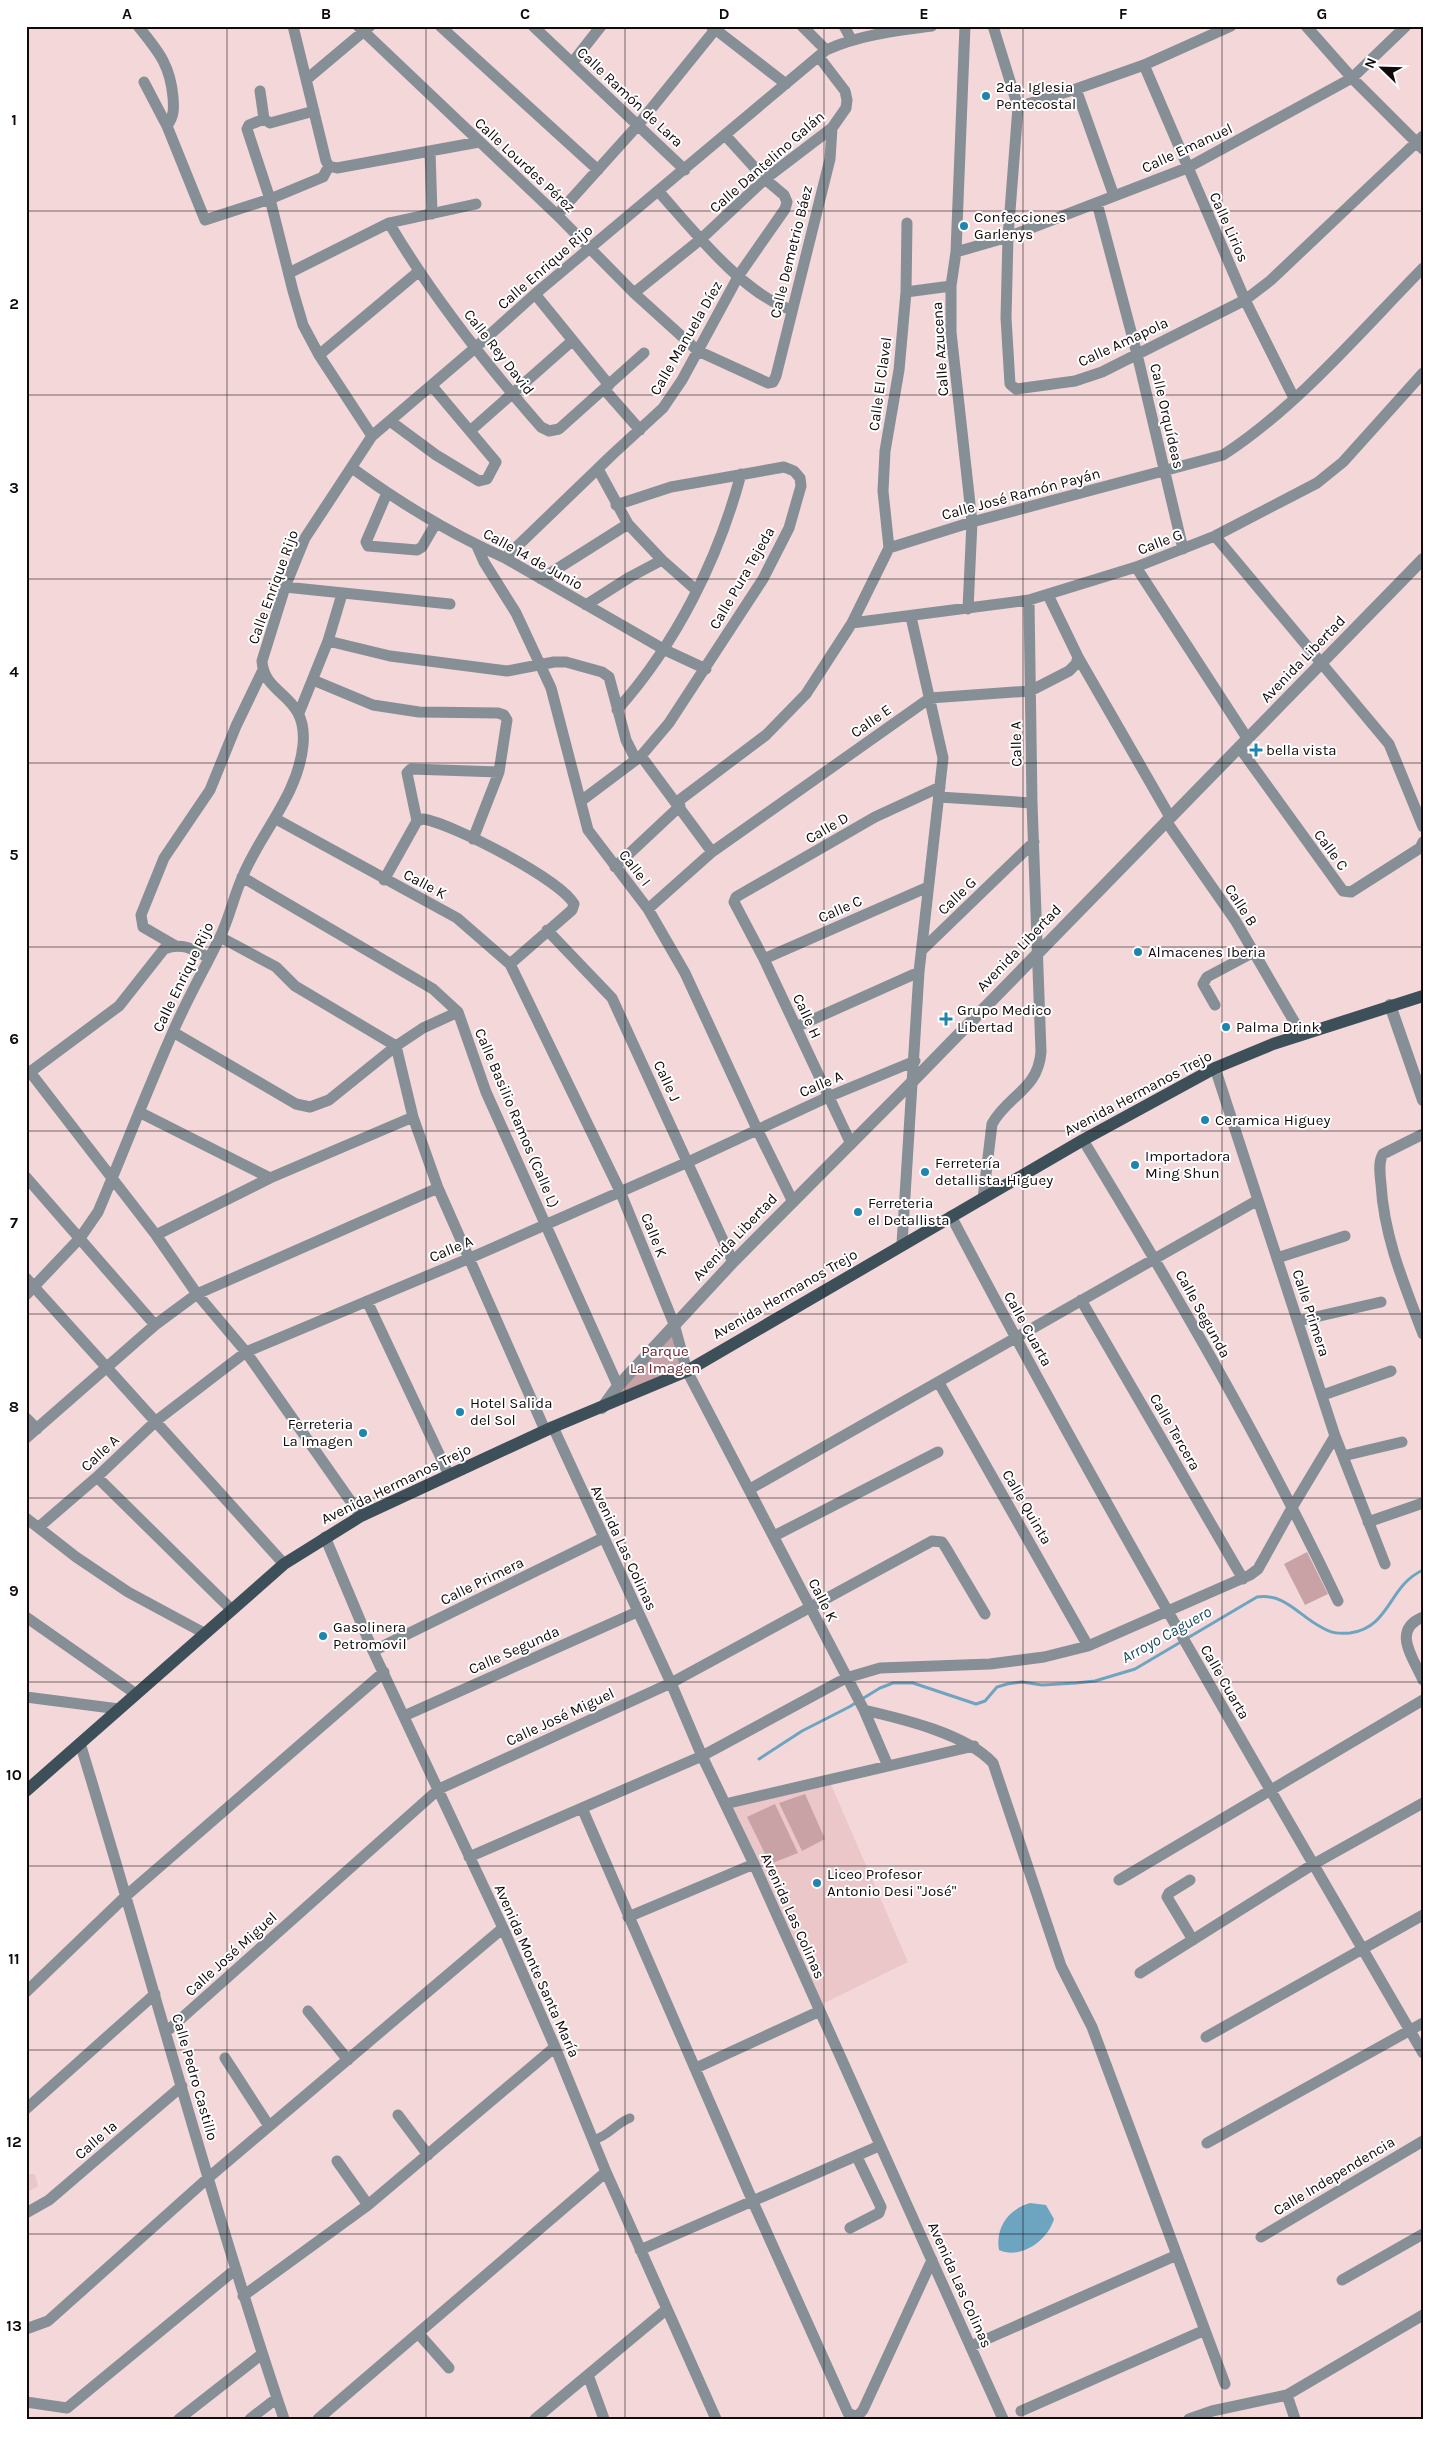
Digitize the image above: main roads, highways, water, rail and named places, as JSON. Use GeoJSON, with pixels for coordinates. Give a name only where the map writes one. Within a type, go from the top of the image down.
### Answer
{"type":"FeatureCollection","features":[{"type":"Feature","properties":{"kind":"main road","name":"Avenida Hermanos Trejo"},"geometry":{"type":"LineString","coordinates":[[26,1791],[284,1564],[360,1516],[549,1428],[602,1408],[687,1371],[1083,1140],[1215,1068],[1302,1034],[1423,996]]}},
{"type":"Feature","properties":{"kind":"water"},"geometry":{"type":"Polygon","coordinates":[[[1030,2203],[1046,2205],[1054,2219],[1051,2227],[1040,2241],[1024,2250],[1007,2252],[999,2250],[999,2234],[1005,2220],[1010,2214],[1030,2203]]]}},
{"type":"Feature","properties":{"kind":"waterway","name":"Arroyo Caguero"},"geometry":{"type":"LineString","coordinates":[[759,1759],[802,1731],[849,1707],[880,1688],[893,1683],[913,1683],[976,1704],[985,1701],[997,1687],[1007,1684],[1022,1682],[1042,1685],[1095,1681],[1135,1669],[1257,1597],[1276,1598],[1331,1632],[1350,1633],[1374,1623],[1411,1577],[1423,1570]]}},
{"type":"Feature","properties":{"kind":"place","name":"2da. Iglesia Pentecostal"},"geometry":{"type":"Point","coordinates":[986,96]}},
{"type":"Feature","properties":{"kind":"place","name":"Confecciones Garlenys"},"geometry":{"type":"Point","coordinates":[964,226]}},
{"type":"Feature","properties":{"kind":"place","name":"bella vista"},"geometry":{"type":"Point","coordinates":[1256,750]}},
{"type":"Feature","properties":{"kind":"place","name":"Almacenes Iberia"},"geometry":{"type":"Point","coordinates":[1138,952]}},
{"type":"Feature","properties":{"kind":"place","name":"Grupo Medico Libertad"},"geometry":{"type":"Point","coordinates":[946,1019]}},
{"type":"Feature","properties":{"kind":"place","name":"Palma Drink"},"geometry":{"type":"Point","coordinates":[1226,1027]}},
{"type":"Feature","properties":{"kind":"place","name":"Ceramica Higuey"},"geometry":{"type":"Point","coordinates":[1205,1120]}},
{"type":"Feature","properties":{"kind":"place","name":"Importadora Ming Shun"},"geometry":{"type":"Point","coordinates":[1135,1165]}},
{"type":"Feature","properties":{"kind":"place","name":"Ferretería detallista. Higuey"},"geometry":{"type":"Point","coordinates":[925,1172]}},
{"type":"Feature","properties":{"kind":"place","name":"Ferreteria el Detallista"},"geometry":{"type":"Point","coordinates":[858,1212]}},
{"type":"Feature","properties":{"kind":"place","name":"Hotel Salida del Sol"},"geometry":{"type":"Point","coordinates":[460,1412]}},
{"type":"Feature","properties":{"kind":"place","name":"Ferreteria La Imagen"},"geometry":{"type":"Point","coordinates":[363,1433]}},
{"type":"Feature","properties":{"kind":"place","name":"Gasolinera Petromovil"},"geometry":{"type":"Point","coordinates":[323,1636]}},
{"type":"Feature","properties":{"kind":"place","name":"Liceo Profesor Antonio Desi \"José\""},"geometry":{"type":"Point","coordinates":[817,1883]}},
{"type":"Feature","properties":{"kind":"park label","name":"Parque La Imagen"},"geometry":{"type":"Point","coordinates":[665,1360]}}]}
